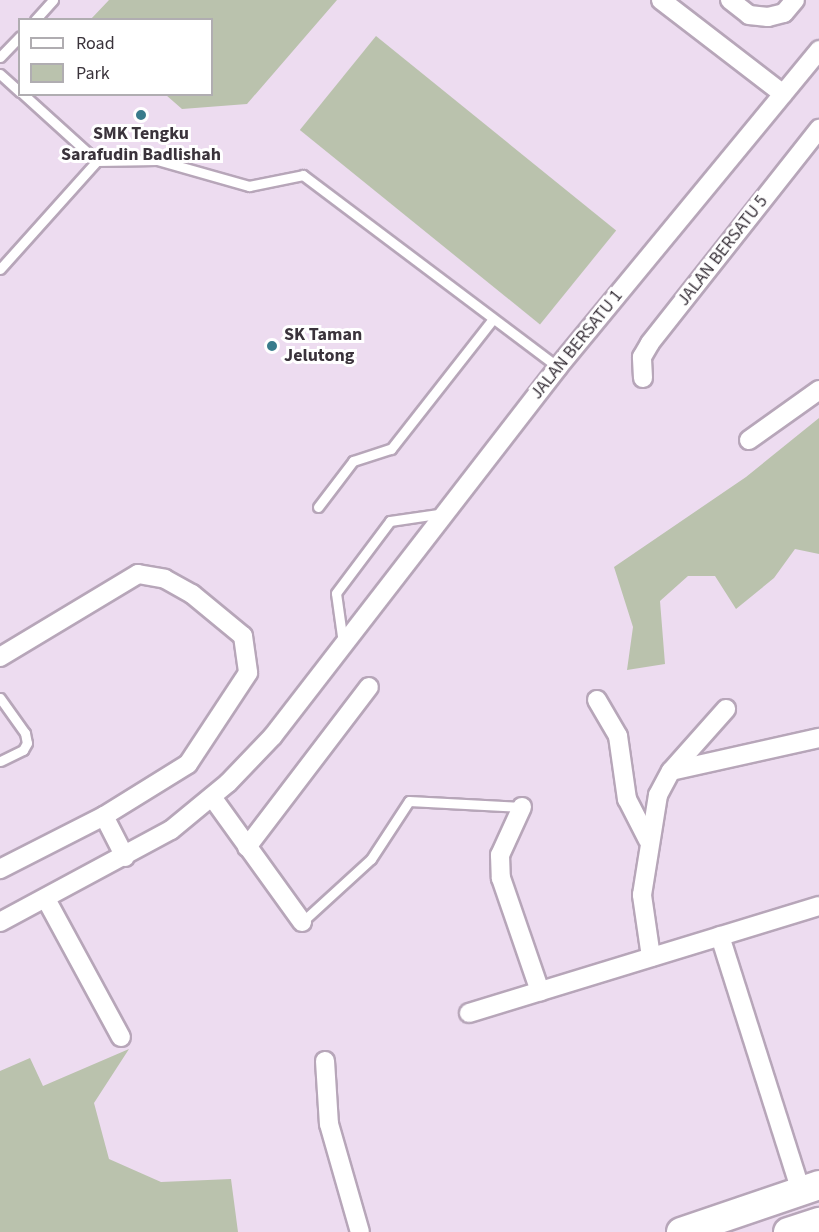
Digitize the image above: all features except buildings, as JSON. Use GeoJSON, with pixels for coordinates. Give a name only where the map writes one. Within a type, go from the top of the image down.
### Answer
{"type":"FeatureCollection","features":[{"type":"Feature","properties":{"kind":"main road"},"geometry":{"type":"LineString","coordinates":[[681,1232],[810,1188]]}},
{"type":"Feature","properties":{"kind":"main road"},"geometry":{"type":"LineString","coordinates":[[788,1232],[819,1222]]}},
{"type":"Feature","properties":{"kind":"street"},"geometry":{"type":"LineString","coordinates":[[661,0],[783,94]]}},
{"type":"Feature","properties":{"kind":"street"},"geometry":{"type":"LineString","coordinates":[[730,0],[748,15],[768,17],[784,13],[795,0]]}},
{"type":"Feature","properties":{"kind":"street","name":"JALAN BERSATU 1"},"geometry":{"type":"LineString","coordinates":[[0,922],[125,857],[171,830],[212,797],[273,736],[558,367],[819,50]]}},
{"type":"Feature","properties":{"kind":"street","name":"JALAN BERSATU 5"},"geometry":{"type":"LineString","coordinates":[[643,378],[642,357],[650,343],[819,129]]}},
{"type":"Feature","properties":{"kind":"street"},"geometry":{"type":"LineString","coordinates":[[749,440],[819,390]]}},
{"type":"Feature","properties":{"kind":"street"},"geometry":{"type":"LineString","coordinates":[[0,657],[138,574],[165,579],[192,594],[243,636],[248,673],[188,764],[104,816],[0,869]]}},
{"type":"Feature","properties":{"kind":"street"},"geometry":{"type":"LineString","coordinates":[[247,847],[369,687]]}},
{"type":"Feature","properties":{"kind":"street"},"geometry":{"type":"LineString","coordinates":[[597,700],[618,736],[627,799],[648,840]]}},
{"type":"Feature","properties":{"kind":"street"},"geometry":{"type":"LineString","coordinates":[[651,957],[642,895],[648,840],[658,795],[671,771],[726,709]]}},
{"type":"Feature","properties":{"kind":"street"},"geometry":{"type":"LineString","coordinates":[[671,771],[819,738]]}},
{"type":"Feature","properties":{"kind":"street"},"geometry":{"type":"LineString","coordinates":[[212,797],[302,922]]}},
{"type":"Feature","properties":{"kind":"street"},"geometry":{"type":"LineString","coordinates":[[522,807],[500,855],[501,878],[540,991]]}},
{"type":"Feature","properties":{"kind":"street"},"geometry":{"type":"LineString","coordinates":[[104,816],[125,857]]}},
{"type":"Feature","properties":{"kind":"street"},"geometry":{"type":"LineString","coordinates":[[46,899],[121,1037]]}},
{"type":"Feature","properties":{"kind":"street"},"geometry":{"type":"LineString","coordinates":[[469,1013],[819,906]]}},
{"type":"Feature","properties":{"kind":"street"},"geometry":{"type":"LineString","coordinates":[[720,936],[810,1188]]}},
{"type":"Feature","properties":{"kind":"street"},"geometry":{"type":"LineString","coordinates":[[325,1061],[329,1124],[360,1232]]}},
{"type":"Feature","properties":{"kind":"lane"},"geometry":{"type":"LineString","coordinates":[[37,18],[53,0]]}},
{"type":"Feature","properties":{"kind":"lane"},"geometry":{"type":"LineString","coordinates":[[0,57],[18,38]]}},
{"type":"Feature","properties":{"kind":"lane"},"geometry":{"type":"LineString","coordinates":[[0,74],[18,90]]}},
{"type":"Feature","properties":{"kind":"lane"},"geometry":{"type":"LineString","coordinates":[[24,96],[97,160],[157,160],[249,186],[303,175],[492,320],[558,367]]}},
{"type":"Feature","properties":{"kind":"lane"},"geometry":{"type":"LineString","coordinates":[[0,269],[97,160]]}},
{"type":"Feature","properties":{"kind":"lane"},"geometry":{"type":"LineString","coordinates":[[318,507],[353,461],[391,449],[492,320]]}},
{"type":"Feature","properties":{"kind":"lane"},"geometry":{"type":"LineString","coordinates":[[343,646],[336,593],[390,521],[446,513]]}},
{"type":"Feature","properties":{"kind":"lane"},"geometry":{"type":"LineString","coordinates":[[0,698],[25,733],[27,742],[22,750],[0,761]]}},
{"type":"Feature","properties":{"kind":"lane"},"geometry":{"type":"LineString","coordinates":[[302,922],[371,859],[409,801],[522,807]]}},
{"type":"Feature","properties":{"kind":"green space"},"geometry":{"type":"Polygon","coordinates":[[[109,0],[337,0],[247,104],[182,109],[167,96],[213,96],[213,18],[92,18],[109,0]]]}},
{"type":"Feature","properties":{"kind":"green space"},"geometry":{"type":"Polygon","coordinates":[[[376,36],[616,230],[540,324],[300,130],[376,36]]]}},
{"type":"Feature","properties":{"kind":"green space"},"geometry":{"type":"Polygon","coordinates":[[[819,418],[819,554],[795,549],[774,578],[736,609],[715,576],[688,576],[660,601],[665,664],[627,670],[633,627],[614,567],[746,477],[819,418]]]}},
{"type":"Feature","properties":{"kind":"green space"},"geometry":{"type":"Polygon","coordinates":[[[129,1049],[94,1103],[109,1159],[161,1182],[231,1179],[238,1232],[0,1232],[0,1071],[30,1058],[43,1086],[129,1049]]]}},
{"type":"Feature","properties":{"kind":"place","name":"SMK Tengku Sarafudin Badlishah"},"geometry":{"type":"Point","coordinates":[141,115]}},
{"type":"Feature","properties":{"kind":"place","name":"SK Taman Jelutong"},"geometry":{"type":"Point","coordinates":[272,346]}}]}
